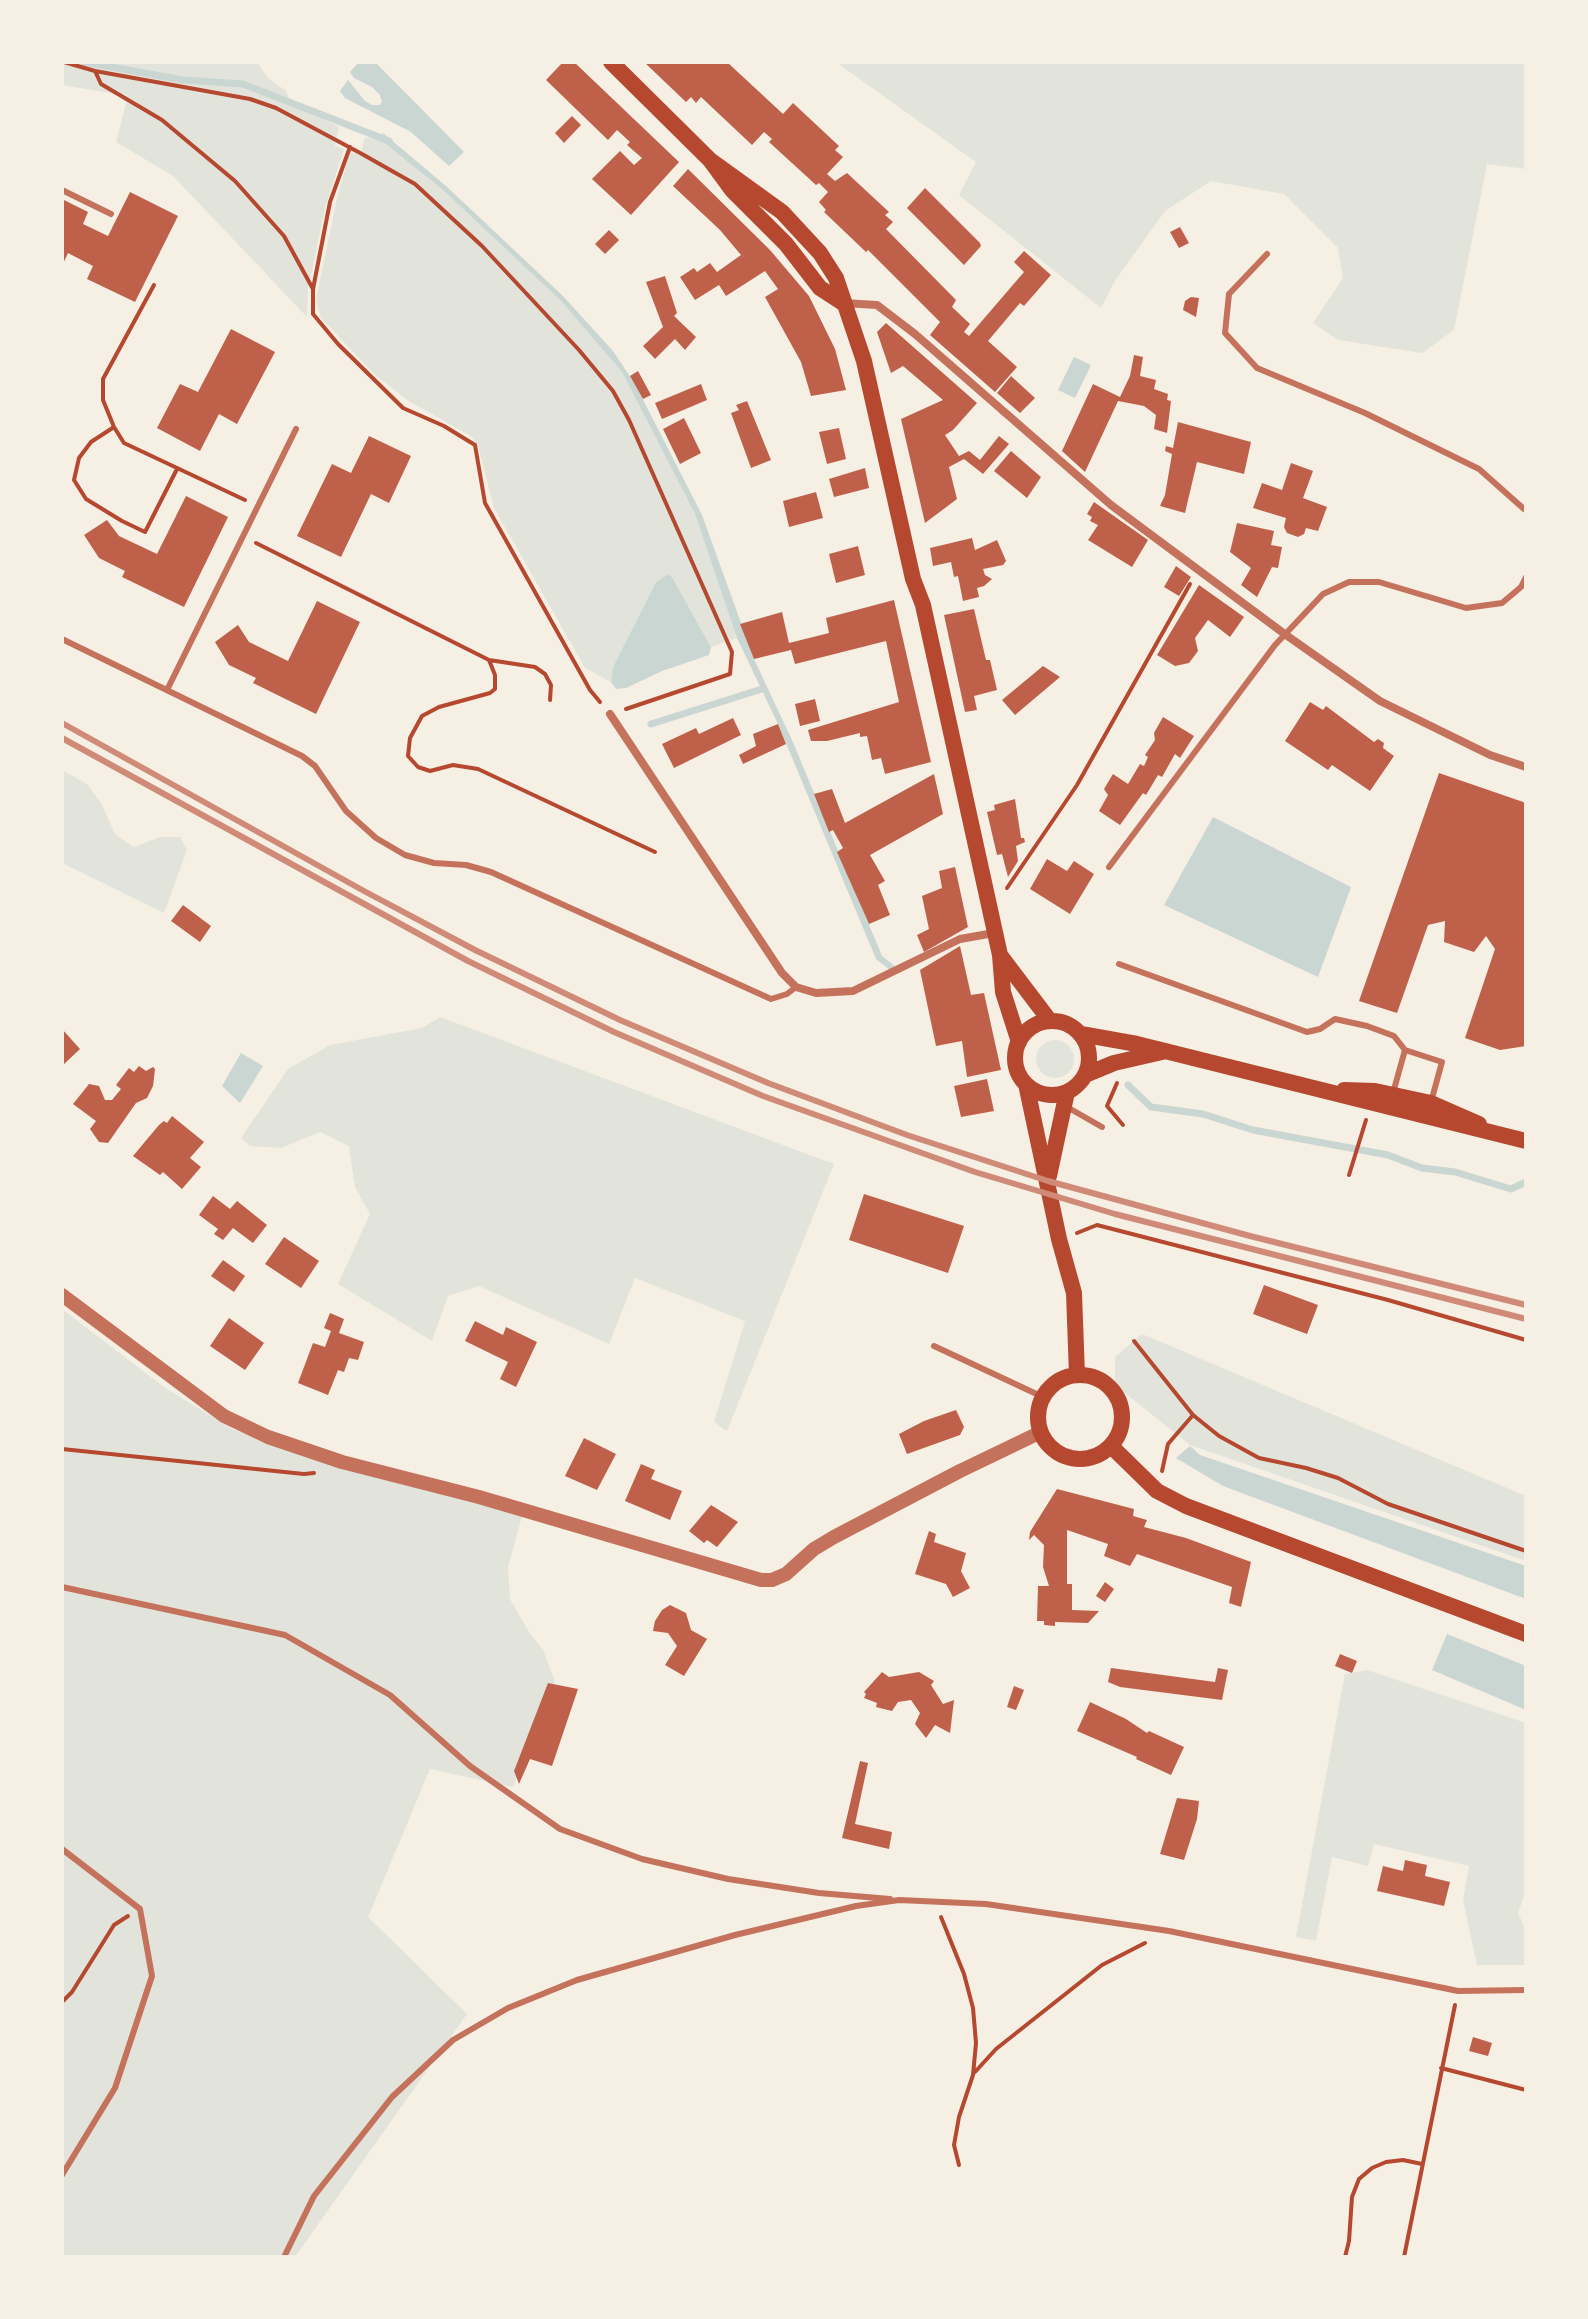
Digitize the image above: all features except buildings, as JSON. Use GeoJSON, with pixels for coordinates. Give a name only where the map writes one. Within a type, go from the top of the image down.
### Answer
{"type":"FeatureCollection","features":[{"type":"Feature","properties":{"kind":"main road"},"geometry":{"type":"LineString","coordinates":[[611,62],[710,160],[782,212],[811,243],[831,267],[855,334],[871,388],[913,579],[926,619],[1000,955],[1003,992],[1019,1042],[1015,1062],[1026,1084],[1074,1293],[1077,1375]]}},
{"type":"Feature","properties":{"kind":"main road"},"geometry":{"type":"LineString","coordinates":[[1000,955],[1050,1021]]}},
{"type":"Feature","properties":{"kind":"main road"},"geometry":{"type":"LineString","coordinates":[[1019,1042],[1035,1025],[1050,1021],[1070,1026],[1081,1034],[1164,1051],[1323,1091],[1375,1091],[1390,1101],[1526,1141]]}},
{"type":"Feature","properties":{"kind":"main road"},"geometry":{"type":"LineString","coordinates":[[1081,1034],[1089,1053],[1085,1075]]}},
{"type":"Feature","properties":{"kind":"main road"},"geometry":{"type":"LineString","coordinates":[[1048,1181],[1065,1098],[1085,1075],[1114,1063],[1164,1051]]}},
{"type":"Feature","properties":{"kind":"main road"},"geometry":{"type":"LineString","coordinates":[[1026,1084],[1046,1094],[1065,1098]]}},
{"type":"Feature","properties":{"kind":"main road"},"geometry":{"type":"LineString","coordinates":[[1077,1375],[1099,1380],[1115,1394],[1122,1415],[1117,1437],[1111,1446],[1090,1458],[1078,1459],[1056,1451],[1041,1432],[1039,1408],[1043,1397],[1057,1382],[1077,1375]]}},
{"type":"Feature","properties":{"kind":"main road"},"geometry":{"type":"LineString","coordinates":[[1111,1446],[1157,1491],[1236,1526],[1526,1634]]}},
{"type":"Feature","properties":{"kind":"street"},"geometry":{"type":"LineString","coordinates":[[843,303],[877,305],[915,334],[1111,505],[1380,701],[1490,755],[1526,767]]}},
{"type":"Feature","properties":{"kind":"street"},"geometry":{"type":"LineString","coordinates":[[610,714],[782,973],[796,987],[816,993],[853,991],[960,939],[994,933]]}},
{"type":"Feature","properties":{"kind":"street"},"geometry":{"type":"LineString","coordinates":[[62,1295],[224,1416],[268,1437],[342,1462],[479,1497],[761,1580],[772,1580],[786,1574],[814,1549],[834,1537],[1041,1432]]}},
{"type":"Feature","properties":{"kind":"lane"},"geometry":{"type":"LineString","coordinates":[[62,190],[111,214]]}},
{"type":"Feature","properties":{"kind":"lane"},"geometry":{"type":"LineString","coordinates":[[1267,254],[1229,294],[1225,333],[1257,368],[1365,413],[1479,469],[1525,509]]}},
{"type":"Feature","properties":{"kind":"lane"},"geometry":{"type":"LineString","coordinates":[[167,690],[296,429]]}},
{"type":"Feature","properties":{"kind":"lane"},"geometry":{"type":"LineString","coordinates":[[1109,867],[1286,635],[1323,594],[1349,582],[1379,582],[1466,608],[1502,603],[1521,587],[1526,577]]}},
{"type":"Feature","properties":{"kind":"lane"},"geometry":{"type":"LineString","coordinates":[[62,639],[302,756],[315,766],[346,811],[376,838],[405,855],[491,872],[771,999],[787,994],[796,987]]}},
{"type":"Feature","properties":{"kind":"lane"},"geometry":{"type":"LineString","coordinates":[[1119,964],[1307,1032],[1335,1019],[1394,1036],[1405,1050],[1442,1062],[1429,1110]]}},
{"type":"Feature","properties":{"kind":"lane"},"geometry":{"type":"LineString","coordinates":[[1390,1101],[1405,1050]]}},
{"type":"Feature","properties":{"kind":"lane"},"geometry":{"type":"LineString","coordinates":[[1065,1098],[1102,1127]]}},
{"type":"Feature","properties":{"kind":"lane"},"geometry":{"type":"LineString","coordinates":[[934,1346],[1043,1397]]}},
{"type":"Feature","properties":{"kind":"lane"},"geometry":{"type":"LineString","coordinates":[[62,1587],[285,1635],[390,1695],[470,1766],[560,1829],[642,1859],[728,1879],[819,1893],[986,1904],[1169,1931],[1458,1991],[1526,1990]]}},
{"type":"Feature","properties":{"kind":"lane"},"geometry":{"type":"LineString","coordinates":[[62,1849],[140,1909],[152,1976],[115,2088],[62,2175]]}},
{"type":"Feature","properties":{"kind":"lane"},"geometry":{"type":"LineString","coordinates":[[284,2257],[314,2196],[392,2097],[453,2040],[508,2008],[577,1980],[735,1935],[856,1906],[899,1900]]}},
{"type":"Feature","properties":{"kind":"path"},"geometry":{"type":"LineString","coordinates":[[64,62],[95,71],[250,99],[276,108],[350,147],[415,184],[482,246],[613,391],[643,451],[732,652],[730,674],[610,714],[590,690],[496,525],[485,503],[475,445],[444,426],[403,408],[338,344],[313,314],[313,289],[330,202],[350,147]]}},
{"type":"Feature","properties":{"kind":"path"},"geometry":{"type":"LineString","coordinates":[[95,71],[101,84],[162,120],[235,181],[284,236],[313,289]]}},
{"type":"Feature","properties":{"kind":"path"},"geometry":{"type":"LineString","coordinates":[[154,285],[103,379],[103,400],[114,427],[124,443],[258,506]]}},
{"type":"Feature","properties":{"kind":"path"},"geometry":{"type":"LineString","coordinates":[[114,427],[91,442],[79,458],[74,480],[86,499],[145,532],[177,468]]}},
{"type":"Feature","properties":{"kind":"path"},"geometry":{"type":"LineString","coordinates":[[243,537],[489,660],[535,667],[545,674],[551,685],[550,700]]}},
{"type":"Feature","properties":{"kind":"path"},"geometry":{"type":"LineString","coordinates":[[1003,899],[1005,890],[1077,785],[1198,570]]}},
{"type":"Feature","properties":{"kind":"path"},"geometry":{"type":"LineString","coordinates":[[489,660],[495,675],[495,689],[439,707],[422,716],[410,738],[408,756],[418,767],[430,771],[453,765],[478,769],[655,852]]}},
{"type":"Feature","properties":{"kind":"path"},"geometry":{"type":"LineString","coordinates":[[1119,1079],[1107,1106],[1123,1125]]}},
{"type":"Feature","properties":{"kind":"path"},"geometry":{"type":"LineString","coordinates":[[1349,1175],[1367,1117]]}},
{"type":"Feature","properties":{"kind":"path"},"geometry":{"type":"LineString","coordinates":[[1084,1230],[1097,1225],[1388,1300],[1526,1340]]}},
{"type":"Feature","properties":{"kind":"path"},"geometry":{"type":"LineString","coordinates":[[1134,1341],[1193,1415],[1219,1436],[1259,1458],[1338,1478],[1388,1504],[1526,1551]]}},
{"type":"Feature","properties":{"kind":"path"},"geometry":{"type":"LineString","coordinates":[[1157,1491],[1168,1444],[1193,1415]]}},
{"type":"Feature","properties":{"kind":"path"},"geometry":{"type":"LineString","coordinates":[[62,1449],[304,1474],[317,1472]]}},
{"type":"Feature","properties":{"kind":"path"},"geometry":{"type":"LineString","coordinates":[[934,1900],[964,1974],[973,2008],[976,2043],[973,2075],[959,2117],[954,2145],[959,2165]]}},
{"type":"Feature","properties":{"kind":"path"},"geometry":{"type":"LineString","coordinates":[[62,2002],[72,1992],[114,1925],[140,1909]]}},
{"type":"Feature","properties":{"kind":"path"},"geometry":{"type":"LineString","coordinates":[[973,2075],[996,2049],[1102,1965],[1169,1931]]}},
{"type":"Feature","properties":{"kind":"path"},"geometry":{"type":"LineString","coordinates":[[1404,2257],[1458,1991]]}},
{"type":"Feature","properties":{"kind":"path"},"geometry":{"type":"LineString","coordinates":[[1441,2068],[1526,2090]]}},
{"type":"Feature","properties":{"kind":"path"},"geometry":{"type":"LineString","coordinates":[[1345,2257],[1352,2197],[1359,2179],[1386,2162],[1403,2160],[1422,2164]]}},
{"type":"Feature","properties":{"kind":"shaded area"},"geometry":{"type":"Polygon","coordinates":[[[62,62],[257,62],[267,77],[286,91],[291,102],[339,127],[335,146],[344,149],[325,208],[308,290],[307,317],[173,176],[116,142],[128,96],[62,85],[62,62]]]}},
{"type":"Feature","properties":{"kind":"shaded area"},"geometry":{"type":"Polygon","coordinates":[[[359,62],[375,62],[464,152],[449,166],[411,132],[345,98],[340,91],[348,80],[365,101],[372,105],[382,102],[372,87],[354,78],[350,72],[359,62]]]}},
{"type":"Feature","properties":{"kind":"shaded area"},"geometry":{"type":"Polygon","coordinates":[[[836,62],[1526,62],[1526,169],[1487,164],[1454,330],[1422,353],[1338,340],[1313,323],[1343,278],[1338,248],[1284,194],[1211,181],[1165,211],[1114,282],[1101,308],[959,195],[976,162],[836,62]]]}},
{"type":"Feature","properties":{"kind":"shaded area"},"geometry":{"type":"Polygon","coordinates":[[[383,133],[446,186],[563,296],[613,351],[635,384],[702,515],[754,659],[792,740],[882,956],[896,967],[890,970],[876,959],[778,724],[737,638],[695,514],[622,372],[561,301],[443,190],[382,141],[383,133]]]}},
{"type":"Feature","properties":{"kind":"shaded area"},"geometry":{"type":"Polygon","coordinates":[[[365,137],[382,141],[443,190],[561,301],[622,372],[695,514],[737,638],[711,647],[668,574],[656,582],[613,667],[611,682],[585,668],[494,508],[478,446],[471,436],[410,402],[375,375],[321,318],[316,300],[336,203],[350,151],[360,156],[365,137]]]}},
{"type":"Feature","properties":{"kind":"shaded area"},"geometry":{"type":"Polygon","coordinates":[[[1074,357],[1091,365],[1075,398],[1058,390],[1074,357]]]}},
{"type":"Feature","properties":{"kind":"shaded area"},"geometry":{"type":"Polygon","coordinates":[[[668,574],[711,647],[709,655],[662,671],[626,688],[616,689],[611,682],[613,667],[656,582],[668,574]]]}},
{"type":"Feature","properties":{"kind":"shaded area"},"geometry":{"type":"Polygon","coordinates":[[[62,770],[87,784],[101,803],[115,834],[134,847],[160,837],[180,837],[187,850],[164,913],[62,863],[62,770]]]}},
{"type":"Feature","properties":{"kind":"shaded area"},"geometry":{"type":"Polygon","coordinates":[[[1213,817],[1351,887],[1318,977],[1164,905],[1213,817]]]}},
{"type":"Feature","properties":{"kind":"shaded area"},"geometry":{"type":"Polygon","coordinates":[[[440,1017],[834,1164],[727,1431],[714,1422],[745,1321],[635,1278],[609,1344],[479,1286],[448,1296],[432,1341],[338,1284],[370,1214],[355,1187],[349,1146],[320,1132],[281,1148],[250,1146],[241,1138],[288,1069],[330,1045],[422,1028],[440,1017]]]}},
{"type":"Feature","properties":{"kind":"shaded area"},"geometry":{"type":"Polygon","coordinates":[[[1055,1040],[1069,1045],[1074,1059],[1069,1073],[1055,1078],[1041,1073],[1036,1059],[1041,1045],[1055,1040]]]}},
{"type":"Feature","properties":{"kind":"shaded area"},"geometry":{"type":"Polygon","coordinates":[[[241,1053],[263,1066],[240,1103],[222,1086],[241,1053]]]}},
{"type":"Feature","properties":{"kind":"shaded area"},"geometry":{"type":"Polygon","coordinates":[[[62,1309],[164,1387],[234,1430],[522,1516],[508,1567],[510,1599],[543,1650],[555,1681],[513,1787],[430,1769],[368,1917],[467,2014],[295,2257],[62,2257],[62,1309]]]}},
{"type":"Feature","properties":{"kind":"shaded area"},"geometry":{"type":"Polygon","coordinates":[[[1142,1334],[1526,1496],[1526,1561],[1190,1445],[1115,1385],[1115,1357],[1142,1334]]]}},
{"type":"Feature","properties":{"kind":"shaded area"},"geometry":{"type":"Polygon","coordinates":[[[1190,1446],[1200,1455],[1526,1566],[1526,1599],[1223,1486],[1176,1458],[1190,1446]]]}},
{"type":"Feature","properties":{"kind":"shaded area"},"geometry":{"type":"Polygon","coordinates":[[[1447,1634],[1526,1666],[1526,1710],[1432,1670],[1447,1634]]]}},
{"type":"Feature","properties":{"kind":"shaded area"},"geometry":{"type":"Polygon","coordinates":[[[1367,1670],[1526,1723],[1526,1890],[1518,1913],[1526,1930],[1526,1965],[1477,1965],[1463,1900],[1469,1866],[1374,1844],[1368,1866],[1332,1857],[1316,1941],[1296,1937],[1345,1674],[1367,1670]]]}},
{"type":"Feature","properties":{"kind":"waterway"},"geometry":{"type":"LineString","coordinates":[[84,62],[183,80],[243,84],[389,141]]}},
{"type":"Feature","properties":{"kind":"waterway"},"geometry":{"type":"LineString","coordinates":[[651,724],[762,689]]}},
{"type":"Feature","properties":{"kind":"waterway"},"geometry":{"type":"LineString","coordinates":[[1128,1085],[1151,1107],[1203,1114],[1253,1130],[1388,1155],[1422,1168],[1455,1172],[1511,1189],[1526,1182]]}},
{"type":"Feature","properties":{"kind":"railway"},"geometry":{"type":"LineString","coordinates":[[62,723],[475,950],[620,1020],[768,1083],[907,1135],[1048,1181],[1250,1236],[1526,1305]]}},
{"type":"Feature","properties":{"kind":"railway"},"geometry":{"type":"LineString","coordinates":[[62,738],[468,961],[614,1032],[763,1096],[975,1172],[1115,1214],[1526,1319]]}}]}
